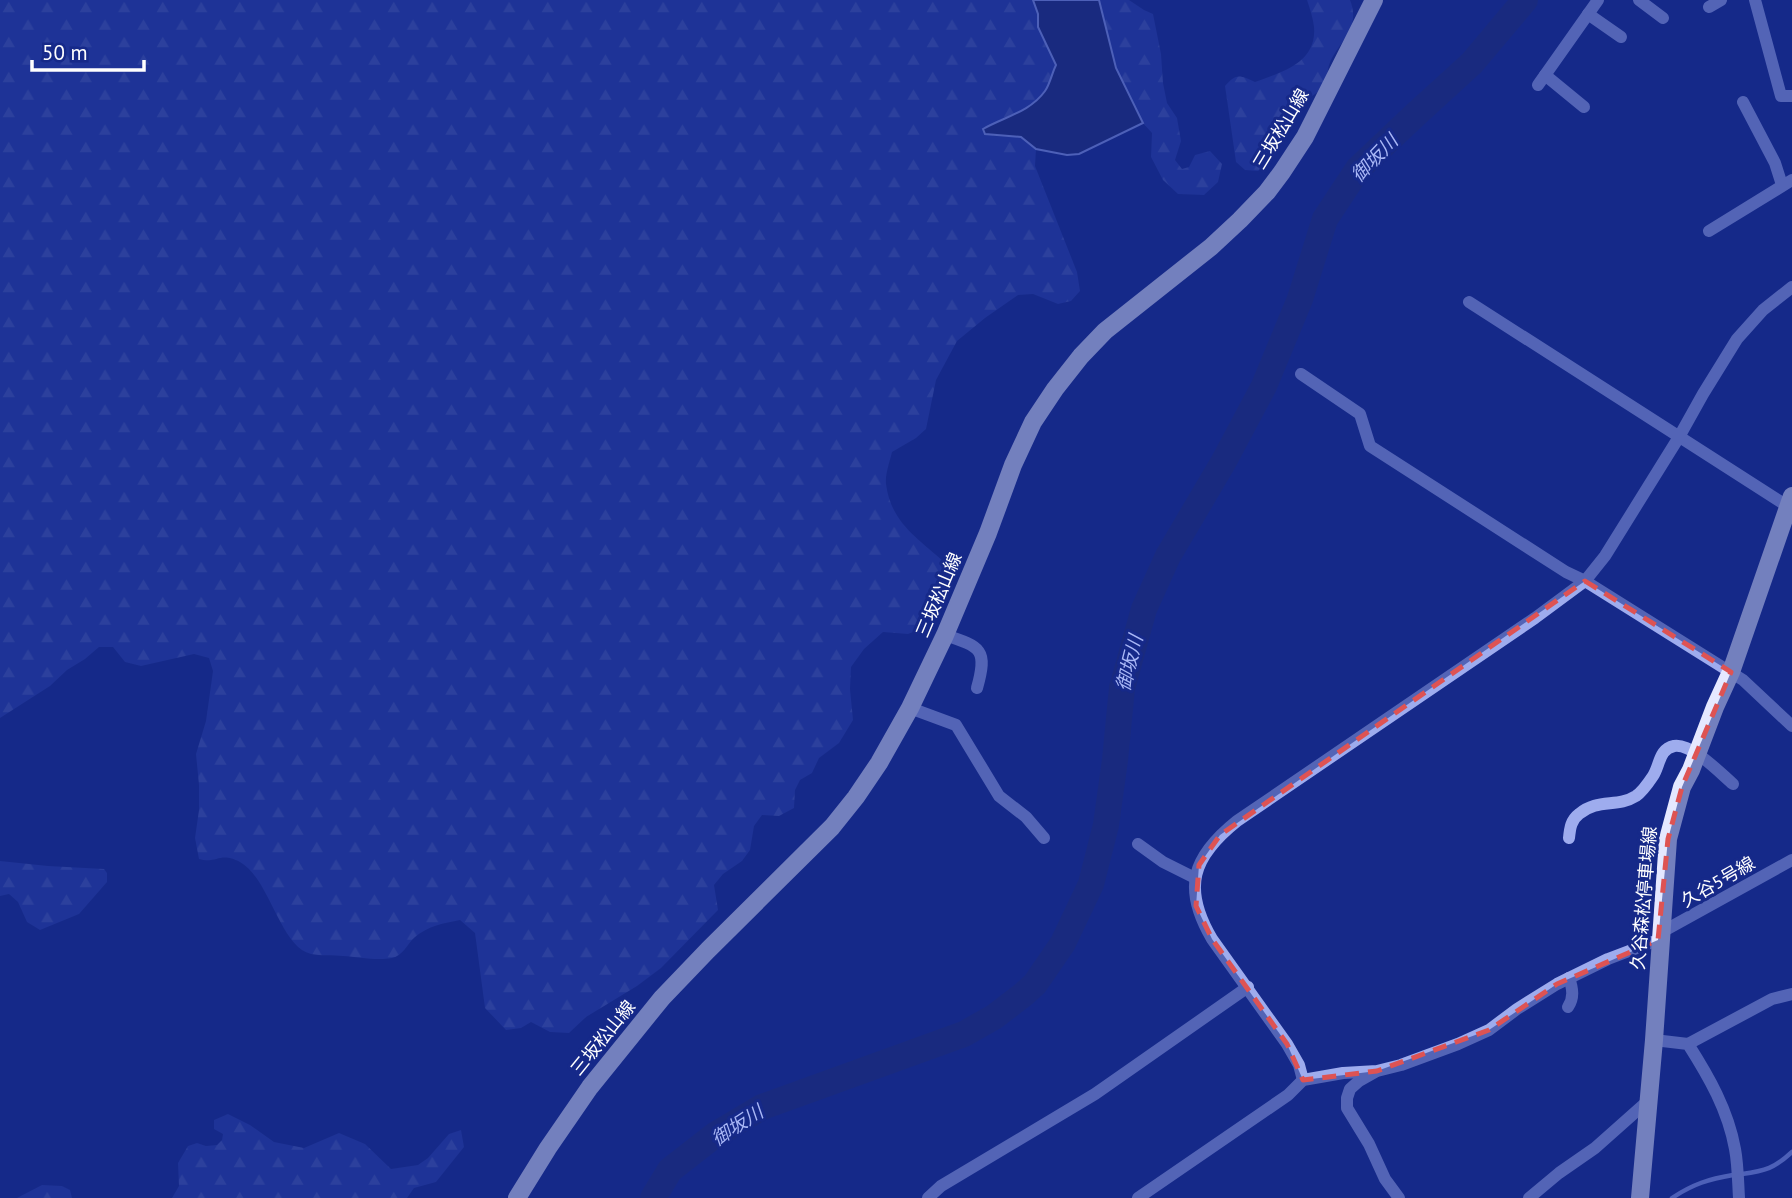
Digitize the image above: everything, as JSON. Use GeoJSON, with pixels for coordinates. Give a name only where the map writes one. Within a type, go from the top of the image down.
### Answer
{"type":"FeatureCollection","features":[{"type":"Feature","properties":{"kind":"main road","name":"三坂松山線"},"geometry":{"type":"LineString","coordinates":[[517,1198],[590,1087],[663,998],[832,827],[856,797],[910,708],[945,635],[1033,422],[1081,356],[1105,331],[1210,247],[1267,192],[1305,137],[1374,0]]}},
{"type":"Feature","properties":{"kind":"main road","name":"久谷森松停車場線"},"geometry":{"type":"LineString","coordinates":[[1640,1198],[1668,839],[1682,787],[1731,672],[1791,504]]}},
{"type":"Feature","properties":{"kind":"street"},"geometry":{"type":"LineString","coordinates":[[1584,107],[1541,80],[1598,0]]}},
{"type":"Feature","properties":{"kind":"street"},"geometry":{"type":"LineString","coordinates":[[1639,0],[1663,18]]}},
{"type":"Feature","properties":{"kind":"street"},"geometry":{"type":"LineString","coordinates":[[1709,7],[1721,0]]}},
{"type":"Feature","properties":{"kind":"street"},"geometry":{"type":"LineString","coordinates":[[1755,0],[1781,96],[1792,96]]}},
{"type":"Feature","properties":{"kind":"street"},"geometry":{"type":"LineString","coordinates":[[1588,13],[1621,37]]}},
{"type":"Feature","properties":{"kind":"street"},"geometry":{"type":"LineString","coordinates":[[1709,231],[1787,183],[1743,102]]}},
{"type":"Feature","properties":{"kind":"street"},"geometry":{"type":"LineString","coordinates":[[1303,1080],[1299,1065],[1287,1044],[1203,924],[1196,906],[1195,878],[1207,850],[1237,821],[1585,581],[1605,556],[1737,339],[1763,310],[1792,287]]}},
{"type":"Feature","properties":{"kind":"street"},"geometry":{"type":"LineString","coordinates":[[1469,302],[1679,437],[1791,504]]}},
{"type":"Feature","properties":{"kind":"street"},"geometry":{"type":"LineString","coordinates":[[1301,374],[1360,414],[1370,446],[1566,572],[1585,581],[1731,672],[1792,726]]}},
{"type":"Feature","properties":{"kind":"street"},"geometry":{"type":"LineString","coordinates":[[945,635],[970,643],[979,652],[982,671],[977,688]]}},
{"type":"Feature","properties":{"kind":"street"},"geometry":{"type":"LineString","coordinates":[[910,708],[956,725],[999,796],[1026,817],[1044,838]]}},
{"type":"Feature","properties":{"kind":"street"},"geometry":{"type":"LineString","coordinates":[[1569,838],[1575,818],[1587,807],[1628,800],[1638,795],[1654,775],[1662,753],[1670,748],[1686,748],[1697,754],[1732,784]]}},
{"type":"Feature","properties":{"kind":"street"},"geometry":{"type":"LineString","coordinates":[[1138,844],[1163,862],[1195,878]]}},
{"type":"Feature","properties":{"kind":"street","name":"久谷5号線"},"geometry":{"type":"LineString","coordinates":[[1377,1071],[1401,1065],[1489,1030],[1557,984],[1608,958],[1657,940],[1660,933],[1792,860]]}},
{"type":"Feature","properties":{"kind":"street"},"geometry":{"type":"LineString","coordinates":[[1568,1007],[1573,1000],[1569,978]]}},
{"type":"Feature","properties":{"kind":"street"},"geometry":{"type":"LineString","coordinates":[[928,1198],[952,1179],[1095,1094],[1248,987]]}},
{"type":"Feature","properties":{"kind":"street"},"geometry":{"type":"LineString","coordinates":[[1654,1040],[1688,1044],[1772,999],[1792,994]]}},
{"type":"Feature","properties":{"kind":"street"},"geometry":{"type":"LineString","coordinates":[[1688,1044],[1722,1104],[1735,1147],[1739,1198]]}},
{"type":"Feature","properties":{"kind":"street"},"geometry":{"type":"LineString","coordinates":[[1138,1198],[1288,1095],[1303,1080],[1350,1072],[1377,1071]]}},
{"type":"Feature","properties":{"kind":"street"},"geometry":{"type":"LineString","coordinates":[[1377,1071],[1350,1089],[1347,1108],[1369,1144],[1385,1179],[1399,1198]]}},
{"type":"Feature","properties":{"kind":"street"},"geometry":{"type":"LineString","coordinates":[[1529,1198],[1595,1148],[1649,1100]]}},
{"type":"Feature","properties":{"kind":"highlighted area"},"geometry":{"type":"Polygon","coordinates":[[[1585,581],[1731,672],[1682,787],[1668,839],[1658,940],[1557,984],[1489,1030],[1377,1071],[1303,1080],[1287,1044],[1212,939],[1196,906],[1199,865],[1220,835],[1585,581]]]}},
{"type":"Feature","properties":{"kind":"green space"},"geometry":{"type":"Polygon","coordinates":[[[0,0],[1033,0],[1038,14],[1038,27],[1056,65],[1046,90],[1028,108],[999,120],[993,136],[1021,137],[1036,149],[1035,166],[1077,272],[1080,291],[1071,301],[1058,304],[1033,294],[1018,295],[957,341],[936,380],[926,429],[892,452],[886,484],[894,509],[907,529],[944,562],[948,591],[938,615],[921,629],[908,634],[883,632],[864,649],[851,667],[853,720],[839,743],[819,758],[812,773],[800,780],[795,790],[794,808],[779,816],[762,815],[754,826],[750,850],[742,861],[723,874],[714,885],[718,910],[661,968],[586,1017],[569,1033],[550,1032],[531,1022],[521,1028],[506,1030],[485,1008],[475,933],[460,920],[425,930],[399,955],[392,958],[311,954],[300,949],[291,939],[259,883],[240,862],[228,858],[199,859],[195,838],[199,810],[196,754],[206,721],[213,671],[209,658],[194,654],[141,666],[125,662],[113,647],[99,647],[50,686],[0,718],[0,0]]]}},
{"type":"Feature","properties":{"kind":"green space"},"geometry":{"type":"Polygon","coordinates":[[[1099,0],[1129,0],[1153,14],[1167,103],[1177,118],[1181,141],[1175,160],[1182,169],[1189,167],[1195,155],[1210,151],[1222,164],[1218,182],[1204,195],[1178,194],[1163,180],[1151,157],[1152,133],[1143,123],[1116,68],[1099,0]]]}},
{"type":"Feature","properties":{"kind":"green space"},"geometry":{"type":"Polygon","coordinates":[[[1307,0],[1350,0],[1353,10],[1351,28],[1329,65],[1324,86],[1304,104],[1273,157],[1258,171],[1245,170],[1236,162],[1225,86],[1238,76],[1255,82],[1286,70],[1304,58],[1313,39],[1314,24],[1307,0]]]}},
{"type":"Feature","properties":{"kind":"green space"},"geometry":{"type":"Polygon","coordinates":[[[0,861],[104,869],[107,882],[79,914],[40,930],[27,922],[18,902],[9,894],[0,896],[0,861]]]}},
{"type":"Feature","properties":{"kind":"green space"},"geometry":{"type":"Polygon","coordinates":[[[228,1114],[274,1142],[304,1148],[339,1133],[365,1144],[391,1169],[418,1165],[428,1158],[449,1134],[461,1130],[464,1147],[436,1182],[414,1188],[407,1198],[172,1198],[179,1186],[178,1163],[188,1146],[197,1143],[217,1145],[223,1134],[214,1129],[214,1120],[228,1114]]]}},
{"type":"Feature","properties":{"kind":"green space"},"geometry":{"type":"Polygon","coordinates":[[[42,1185],[62,1186],[70,1190],[72,1198],[17,1198],[42,1185]]]}},
{"type":"Feature","properties":{"kind":"shaded area"},"geometry":{"type":"Polygon","coordinates":[[[1033,0],[1099,0],[1116,68],[1143,123],[1079,154],[1067,155],[1036,149],[1021,137],[985,134],[983,129],[1024,109],[1039,98],[1047,88],[1056,65],[1038,27],[1038,14],[1033,0]]]}},
{"type":"Feature","properties":{"kind":"waterway","name":"御坂川"},"geometry":{"type":"LineString","coordinates":[[653,1198],[670,1170],[715,1135],[762,1107],[964,1034],[994,1017],[1035,984],[1063,943],[1091,884],[1106,825],[1122,688],[1144,609],[1168,556],[1264,386],[1300,299],[1325,219],[1358,169],[1472,63],[1525,0]]}},
{"type":"Feature","properties":{"kind":"waterway"},"geometry":{"type":"LineString","coordinates":[[1742,1174],[1769,1168],[1792,1152]]}},
{"type":"Feature","properties":{"kind":"waterway"},"geometry":{"type":"LineString","coordinates":[[1672,1198],[1701,1183],[1733,1175]]}}]}
